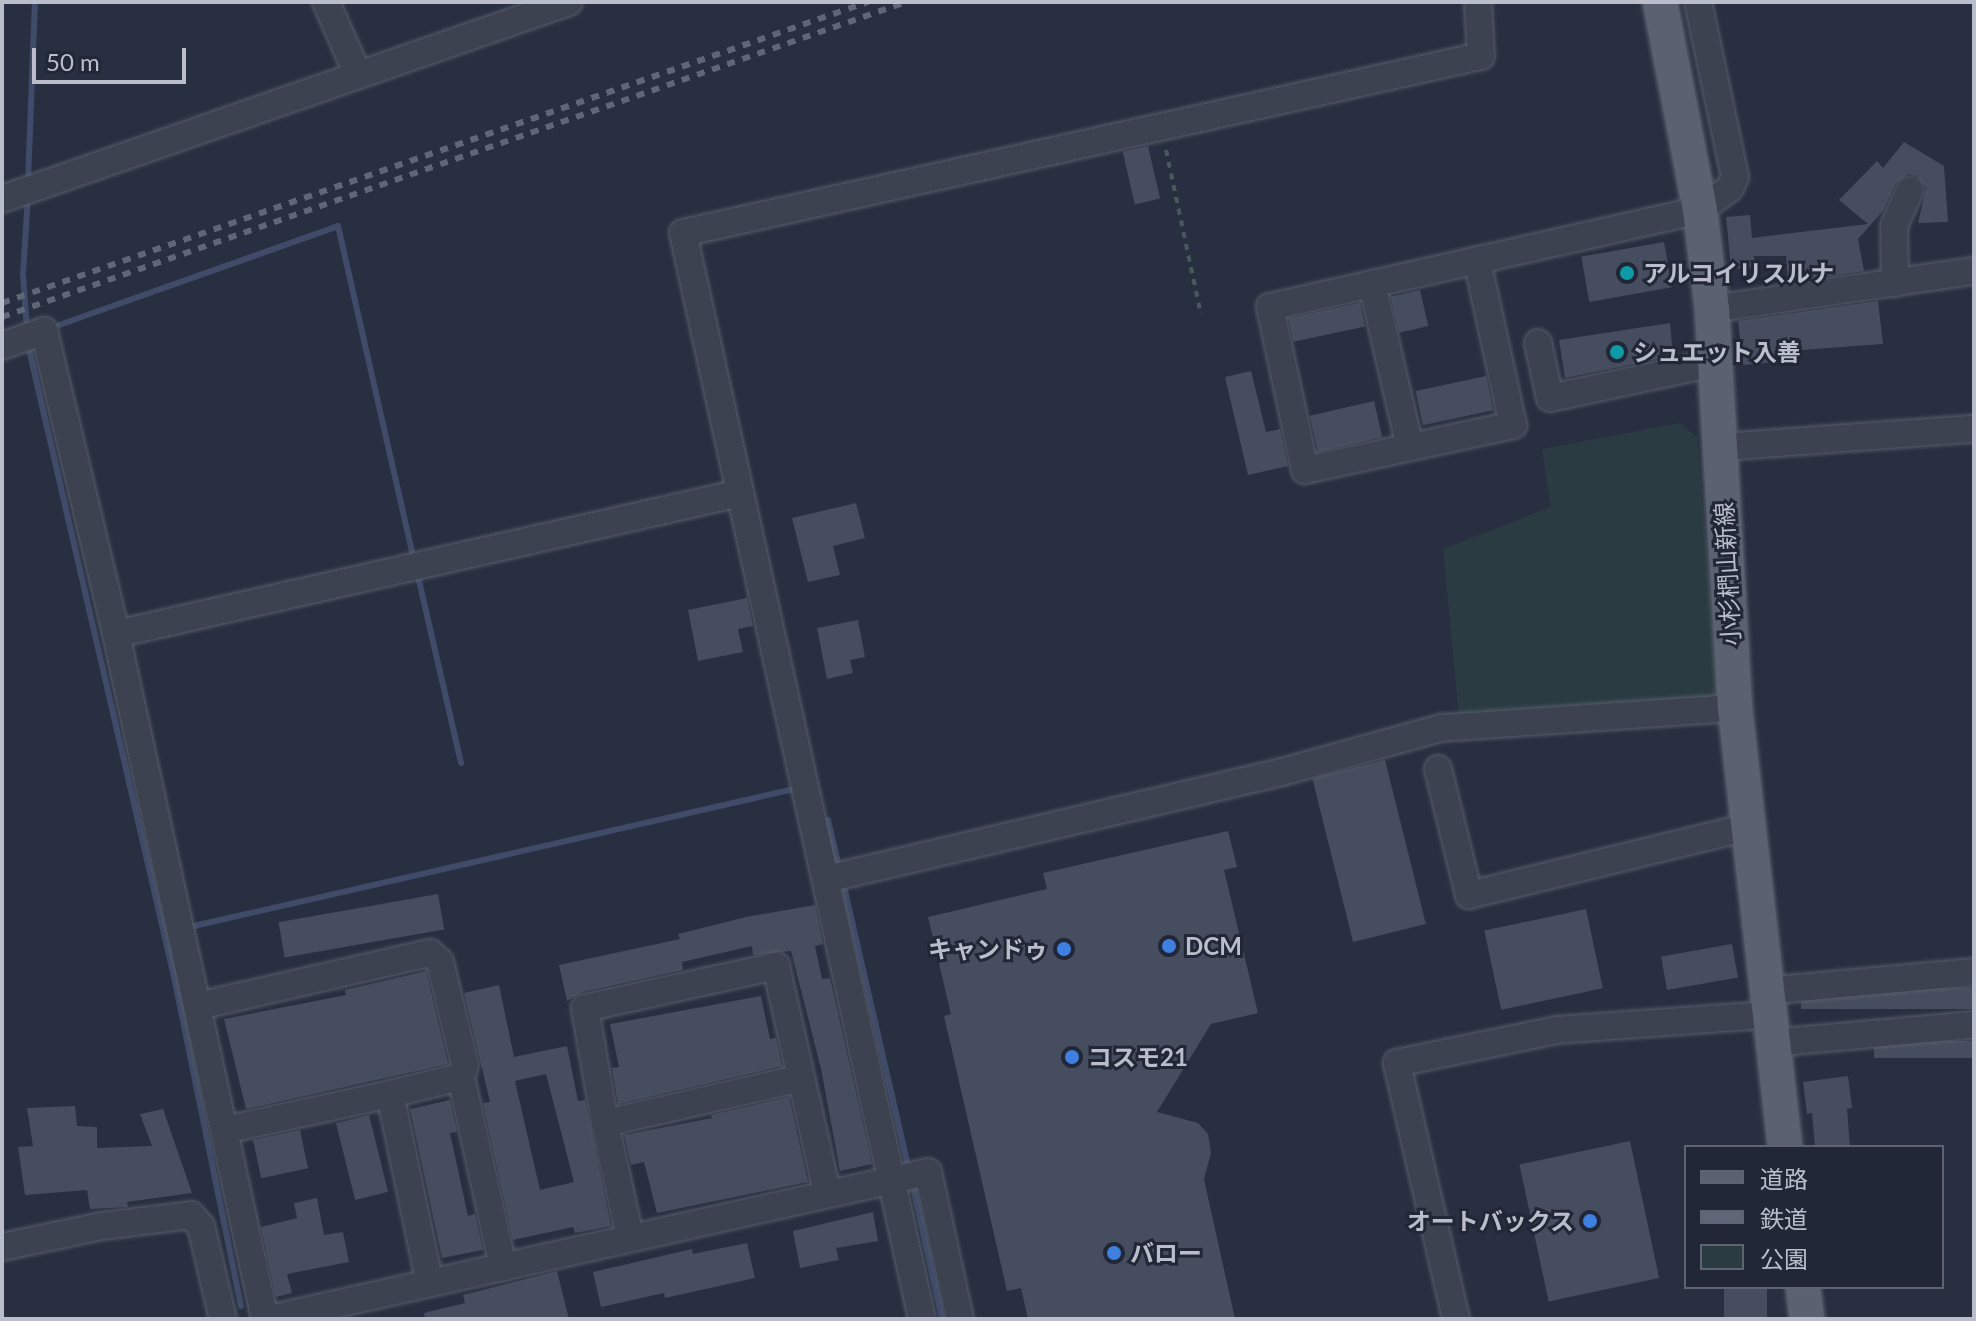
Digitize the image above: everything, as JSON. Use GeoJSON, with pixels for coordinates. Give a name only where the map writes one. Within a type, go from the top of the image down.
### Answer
{"type":"FeatureCollection","features":[{"type":"Feature","properties":{"kind":"main road","name":"小杉椚山新線"},"geometry":{"type":"LineString","coordinates":[[1660,2],[1700,210],[1712,309],[1735,708],[1785,1145]]}},
{"type":"Feature","properties":{"kind":"main road"},"geometry":{"type":"LineString","coordinates":[[1803,1289],[1807,1319]]}},
{"type":"Feature","properties":{"kind":"street"},"geometry":{"type":"LineString","coordinates":[[326,2],[358,75]]}},
{"type":"Feature","properties":{"kind":"street"},"geometry":{"type":"LineString","coordinates":[[2,199],[569,2]]}},
{"type":"Feature","properties":{"kind":"street"},"geometry":{"type":"LineString","coordinates":[[922,1319],[683,233],[1481,56],[1478,2]]}},
{"type":"Feature","properties":{"kind":"street"},"geometry":{"type":"LineString","coordinates":[[1477,260],[1513,425],[1305,470],[1270,307],[1477,260],[1700,210],[1730,188],[1735,177],[1698,2]]}},
{"type":"Feature","properties":{"kind":"street"},"geometry":{"type":"LineString","coordinates":[[1895,283],[1894,226],[1910,190]]}},
{"type":"Feature","properties":{"kind":"street"},"geometry":{"type":"LineString","coordinates":[[1712,309],[1974,271]]}},
{"type":"Feature","properties":{"kind":"street"},"geometry":{"type":"LineString","coordinates":[[1372,284],[1410,447]]}},
{"type":"Feature","properties":{"kind":"street"},"geometry":{"type":"LineString","coordinates":[[2,346],[44,331],[116,634],[267,1319],[928,1172],[960,1319]]}},
{"type":"Feature","properties":{"kind":"street"},"geometry":{"type":"LineString","coordinates":[[1538,343],[1550,398],[1715,363]]}},
{"type":"Feature","properties":{"kind":"street"},"geometry":{"type":"LineString","coordinates":[[1720,447],[1974,429]]}},
{"type":"Feature","properties":{"kind":"street"},"geometry":{"type":"LineString","coordinates":[[116,634],[740,493]]}},
{"type":"Feature","properties":{"kind":"street"},"geometry":{"type":"LineString","coordinates":[[826,879],[1266,775],[1441,728],[1735,708]]}},
{"type":"Feature","properties":{"kind":"street"},"geometry":{"type":"LineString","coordinates":[[1438,769],[1469,895],[1747,827]]}},
{"type":"Feature","properties":{"kind":"street"},"geometry":{"type":"LineString","coordinates":[[198,1006],[430,953],[440,962],[465,1065],[461,1077],[503,1267]]}},
{"type":"Feature","properties":{"kind":"street"},"geometry":{"type":"LineString","coordinates":[[630,1237],[605,1123],[585,1008],[776,966],[827,1193]]}},
{"type":"Feature","properties":{"kind":"street"},"geometry":{"type":"LineString","coordinates":[[1768,1016],[1974,972]]}},
{"type":"Feature","properties":{"kind":"street"},"geometry":{"type":"LineString","coordinates":[[1456,1319],[1397,1063],[1556,1030],[1768,1016],[1974,1025]]}},
{"type":"Feature","properties":{"kind":"street"},"geometry":{"type":"LineString","coordinates":[[225,1130],[461,1077]]}},
{"type":"Feature","properties":{"kind":"street"},"geometry":{"type":"LineString","coordinates":[[605,1123],[801,1078]]}},
{"type":"Feature","properties":{"kind":"street"},"geometry":{"type":"LineString","coordinates":[[390,1094],[430,1283]]}},
{"type":"Feature","properties":{"kind":"street"},"geometry":{"type":"LineString","coordinates":[[2,1247],[102,1226],[191,1215],[201,1226],[223,1319]]}},
{"type":"Feature","properties":{"kind":"path"},"geometry":{"type":"LineString","coordinates":[[1162,128],[1201,314]]}},
{"type":"Feature","properties":{"kind":"green space"},"geometry":{"type":"Polygon","coordinates":[[[1680,423],[1697,437],[1719,700],[1459,717],[1443,549],[1551,507],[1542,449],[1680,423]]]}},
{"type":"Feature","properties":{"kind":"building"},"geometry":{"type":"Polygon","coordinates":[[[1904,142],[1944,166],[1948,222],[1918,223],[1926,188],[1917,176],[1908,174],[1896,183],[1883,211],[1858,239],[1864,271],[1788,282],[1786,256],[1754,256],[1755,267],[1731,269],[1726,217],[1750,215],[1752,238],[1868,224],[1839,200],[1877,161],[1883,168],[1904,142]]]}},
{"type":"Feature","properties":{"kind":"building"},"geometry":{"type":"Polygon","coordinates":[[[1148,146],[1160,199],[1135,204],[1123,152],[1148,146]]]}},
{"type":"Feature","properties":{"kind":"building","name":"アルコイリスルナ"},"geometry":{"type":"Polygon","coordinates":[[[1664,242],[1672,287],[1589,302],[1581,257],[1664,242]]]}},
{"type":"Feature","properties":{"kind":"building"},"geometry":{"type":"Polygon","coordinates":[[[1420,290],[1428,326],[1399,333],[1391,297],[1420,290]]]}},
{"type":"Feature","properties":{"kind":"building"},"geometry":{"type":"Polygon","coordinates":[[[1878,301],[1883,344],[1775,352],[1776,362],[1743,365],[1738,321],[1878,301]]]}},
{"type":"Feature","properties":{"kind":"building"},"geometry":{"type":"Polygon","coordinates":[[[1360,303],[1365,326],[1294,342],[1289,318],[1360,303]]]}},
{"type":"Feature","properties":{"kind":"building","name":"シュエット入善"},"geometry":{"type":"Polygon","coordinates":[[[1670,323],[1673,356],[1565,378],[1559,340],[1670,323]]]}},
{"type":"Feature","properties":{"kind":"building"},"geometry":{"type":"Polygon","coordinates":[[[1251,371],[1266,432],[1280,429],[1288,466],[1248,475],[1225,377],[1251,371]]]}},
{"type":"Feature","properties":{"kind":"building"},"geometry":{"type":"Polygon","coordinates":[[[1486,376],[1493,410],[1423,425],[1416,391],[1486,376]]]}},
{"type":"Feature","properties":{"kind":"building"},"geometry":{"type":"Polygon","coordinates":[[[1374,401],[1382,437],[1318,452],[1310,416],[1374,401]]]}},
{"type":"Feature","properties":{"kind":"building"},"geometry":{"type":"Polygon","coordinates":[[[856,503],[865,538],[833,546],[840,575],[808,582],[792,518],[856,503]]]}},
{"type":"Feature","properties":{"kind":"building"},"geometry":{"type":"Polygon","coordinates":[[[747,598],[753,626],[738,629],[743,652],[698,661],[688,610],[747,598]]]}},
{"type":"Feature","properties":{"kind":"building"},"geometry":{"type":"Polygon","coordinates":[[[858,620],[865,657],[850,660],[853,673],[827,679],[817,628],[858,620]]]}},
{"type":"Feature","properties":{"kind":"building"},"geometry":{"type":"Polygon","coordinates":[[[1385,760],[1426,924],[1353,942],[1312,778],[1385,760]]]}},
{"type":"Feature","properties":{"kind":"building","name":"コスモ21"},"geometry":{"type":"Polygon","coordinates":[[[1228,831],[1237,867],[1224,870],[1258,1013],[1211,1024],[1157,1112],[1198,1123],[1208,1134],[1211,1153],[1204,1179],[1235,1319],[1028,1319],[1021,1288],[1007,1291],[944,1016],[951,1014],[928,917],[1047,889],[1043,873],[1228,831]]]}},
{"type":"Feature","properties":{"kind":"building"},"geometry":{"type":"Polygon","coordinates":[[[438,894],[444,929],[285,958],[278,922],[438,894]]]}},
{"type":"Feature","properties":{"kind":"building"},"geometry":{"type":"Polygon","coordinates":[[[815,905],[823,944],[815,946],[822,979],[830,978],[872,1164],[840,1171],[821,1069],[791,951],[753,955],[752,946],[682,962],[683,970],[582,992],[567,1001],[559,965],[680,939],[678,934],[746,917],[815,905]]]}},
{"type":"Feature","properties":{"kind":"building"},"geometry":{"type":"Polygon","coordinates":[[[1586,909],[1603,988],[1501,1010],[1484,931],[1586,909]]]}},
{"type":"Feature","properties":{"kind":"building"},"geometry":{"type":"Polygon","coordinates":[[[1732,944],[1738,977],[1667,990],[1661,957],[1732,944]]]}},
{"type":"Feature","properties":{"kind":"building"},"geometry":{"type":"Polygon","coordinates":[[[426,971],[448,1064],[246,1109],[224,1019],[346,995],[345,990],[426,971]]]}},
{"type":"Feature","properties":{"kind":"building"},"geometry":{"type":"Polygon","coordinates":[[[499,985],[514,1057],[567,1046],[578,1101],[585,1100],[611,1226],[575,1233],[573,1227],[513,1240],[483,1103],[490,1102],[464,993],[499,985]],[[546,1074],[515,1081],[540,1190],[574,1182],[546,1074]]]}},
{"type":"Feature","properties":{"kind":"building"},"geometry":{"type":"Polygon","coordinates":[[[1801,988],[1974,988],[1974,1009],[1801,1009],[1801,988]]]}},
{"type":"Feature","properties":{"kind":"building"},"geometry":{"type":"Polygon","coordinates":[[[761,996],[770,1039],[776,1038],[782,1066],[618,1104],[612,1068],[619,1067],[610,1024],[761,996]]]}},
{"type":"Feature","properties":{"kind":"building"},"geometry":{"type":"Polygon","coordinates":[[[1874,1041],[1974,1041],[1974,1058],[1874,1058],[1874,1041]]]}},
{"type":"Feature","properties":{"kind":"building"},"geometry":{"type":"Polygon","coordinates":[[[1848,1076],[1852,1108],[1847,1109],[1850,1145],[1815,1145],[1812,1113],[1807,1114],[1803,1082],[1848,1076]]]}},
{"type":"Feature","properties":{"kind":"building"},"geometry":{"type":"Polygon","coordinates":[[[789,1097],[808,1182],[657,1213],[644,1162],[631,1165],[624,1135],[712,1118],[711,1115],[789,1097]]]}},
{"type":"Feature","properties":{"kind":"building"},"geometry":{"type":"Polygon","coordinates":[[[450,1100],[457,1132],[450,1133],[468,1216],[475,1214],[483,1250],[442,1258],[410,1109],[450,1100]]]}},
{"type":"Feature","properties":{"kind":"building"},"geometry":{"type":"Polygon","coordinates":[[[75,1106],[77,1126],[97,1127],[97,1148],[152,1146],[140,1114],[163,1109],[192,1193],[127,1202],[128,1207],[90,1209],[87,1190],[25,1195],[18,1147],[33,1146],[27,1108],[75,1106]]]}},
{"type":"Feature","properties":{"kind":"building"},"geometry":{"type":"Polygon","coordinates":[[[369,1115],[388,1192],[355,1200],[336,1123],[369,1115]]]}},
{"type":"Feature","properties":{"kind":"building"},"geometry":{"type":"Polygon","coordinates":[[[300,1130],[308,1168],[261,1178],[253,1140],[300,1130]]]}},
{"type":"Feature","properties":{"kind":"building","name":"オートバックス"},"geometry":{"type":"Polygon","coordinates":[[[1630,1141],[1659,1278],[1549,1301],[1519,1164],[1630,1141]]]}},
{"type":"Feature","properties":{"kind":"building"},"geometry":{"type":"Polygon","coordinates":[[[317,1198],[324,1235],[343,1232],[349,1262],[287,1274],[292,1293],[276,1297],[261,1227],[297,1218],[294,1203],[317,1198]]]}},
{"type":"Feature","properties":{"kind":"building"},"geometry":{"type":"Polygon","coordinates":[[[873,1212],[878,1241],[836,1248],[839,1260],[800,1268],[793,1231],[873,1212]]]}},
{"type":"Feature","properties":{"kind":"building"},"geometry":{"type":"Polygon","coordinates":[[[747,1243],[755,1278],[665,1298],[664,1293],[601,1307],[593,1272],[692,1249],[693,1254],[747,1243]]]}},
{"type":"Feature","properties":{"kind":"building"},"geometry":{"type":"Polygon","coordinates":[[[557,1271],[569,1319],[425,1319],[424,1313],[465,1303],[463,1295],[557,1271]]]}},
{"type":"Feature","properties":{"kind":"building"},"geometry":{"type":"Polygon","coordinates":[[[1724,1289],[1767,1289],[1767,1319],[1724,1319],[1724,1289]]]}},
{"type":"Feature","properties":{"kind":"waterway"},"geometry":{"type":"LineString","coordinates":[[28,182],[35,2]]}},
{"type":"Feature","properties":{"kind":"waterway"},"geometry":{"type":"LineString","coordinates":[[27,330],[23,274],[28,197]]}},
{"type":"Feature","properties":{"kind":"waterway"},"geometry":{"type":"LineString","coordinates":[[59,325],[338,226],[414,561]]}},
{"type":"Feature","properties":{"kind":"waterway"},"geometry":{"type":"LineString","coordinates":[[28,345],[174,977],[241,1306]]}},
{"type":"Feature","properties":{"kind":"waterway"},"geometry":{"type":"LineString","coordinates":[[417,572],[461,763]]}},
{"type":"Feature","properties":{"kind":"waterway"},"geometry":{"type":"LineString","coordinates":[[185,928],[798,788]]}},
{"type":"Feature","properties":{"kind":"waterway"},"geometry":{"type":"LineString","coordinates":[[828,820],[840,871]]}},
{"type":"Feature","properties":{"kind":"waterway"},"geometry":{"type":"LineString","coordinates":[[843,882],[909,1171]]}},
{"type":"Feature","properties":{"kind":"waterway"},"geometry":{"type":"LineString","coordinates":[[912,1182],[942,1319]]}},
{"type":"Feature","properties":{"kind":"railway"},"geometry":{"type":"LineString","coordinates":[[2,303],[868,2]]}},
{"type":"Feature","properties":{"kind":"railway"},"geometry":{"type":"LineString","coordinates":[[2,317],[906,2]]}},
{"type":"Feature","properties":{"kind":"place","name":"アルコイリスルナ"},"geometry":{"type":"Point","coordinates":[1627,273]}},
{"type":"Feature","properties":{"kind":"place","name":"シュエット入善"},"geometry":{"type":"Point","coordinates":[1617,352]}},
{"type":"Feature","properties":{"kind":"place","name":"DCM"},"geometry":{"type":"Point","coordinates":[1169,946]}},
{"type":"Feature","properties":{"kind":"place","name":"キャンドゥ"},"geometry":{"type":"Point","coordinates":[1064,949]}},
{"type":"Feature","properties":{"kind":"place","name":"コスモ21"},"geometry":{"type":"Point","coordinates":[1072,1057]}},
{"type":"Feature","properties":{"kind":"place","name":"オートバックス"},"geometry":{"type":"Point","coordinates":[1590,1221]}},
{"type":"Feature","properties":{"kind":"place","name":"バロー"},"geometry":{"type":"Point","coordinates":[1114,1253]}}]}
